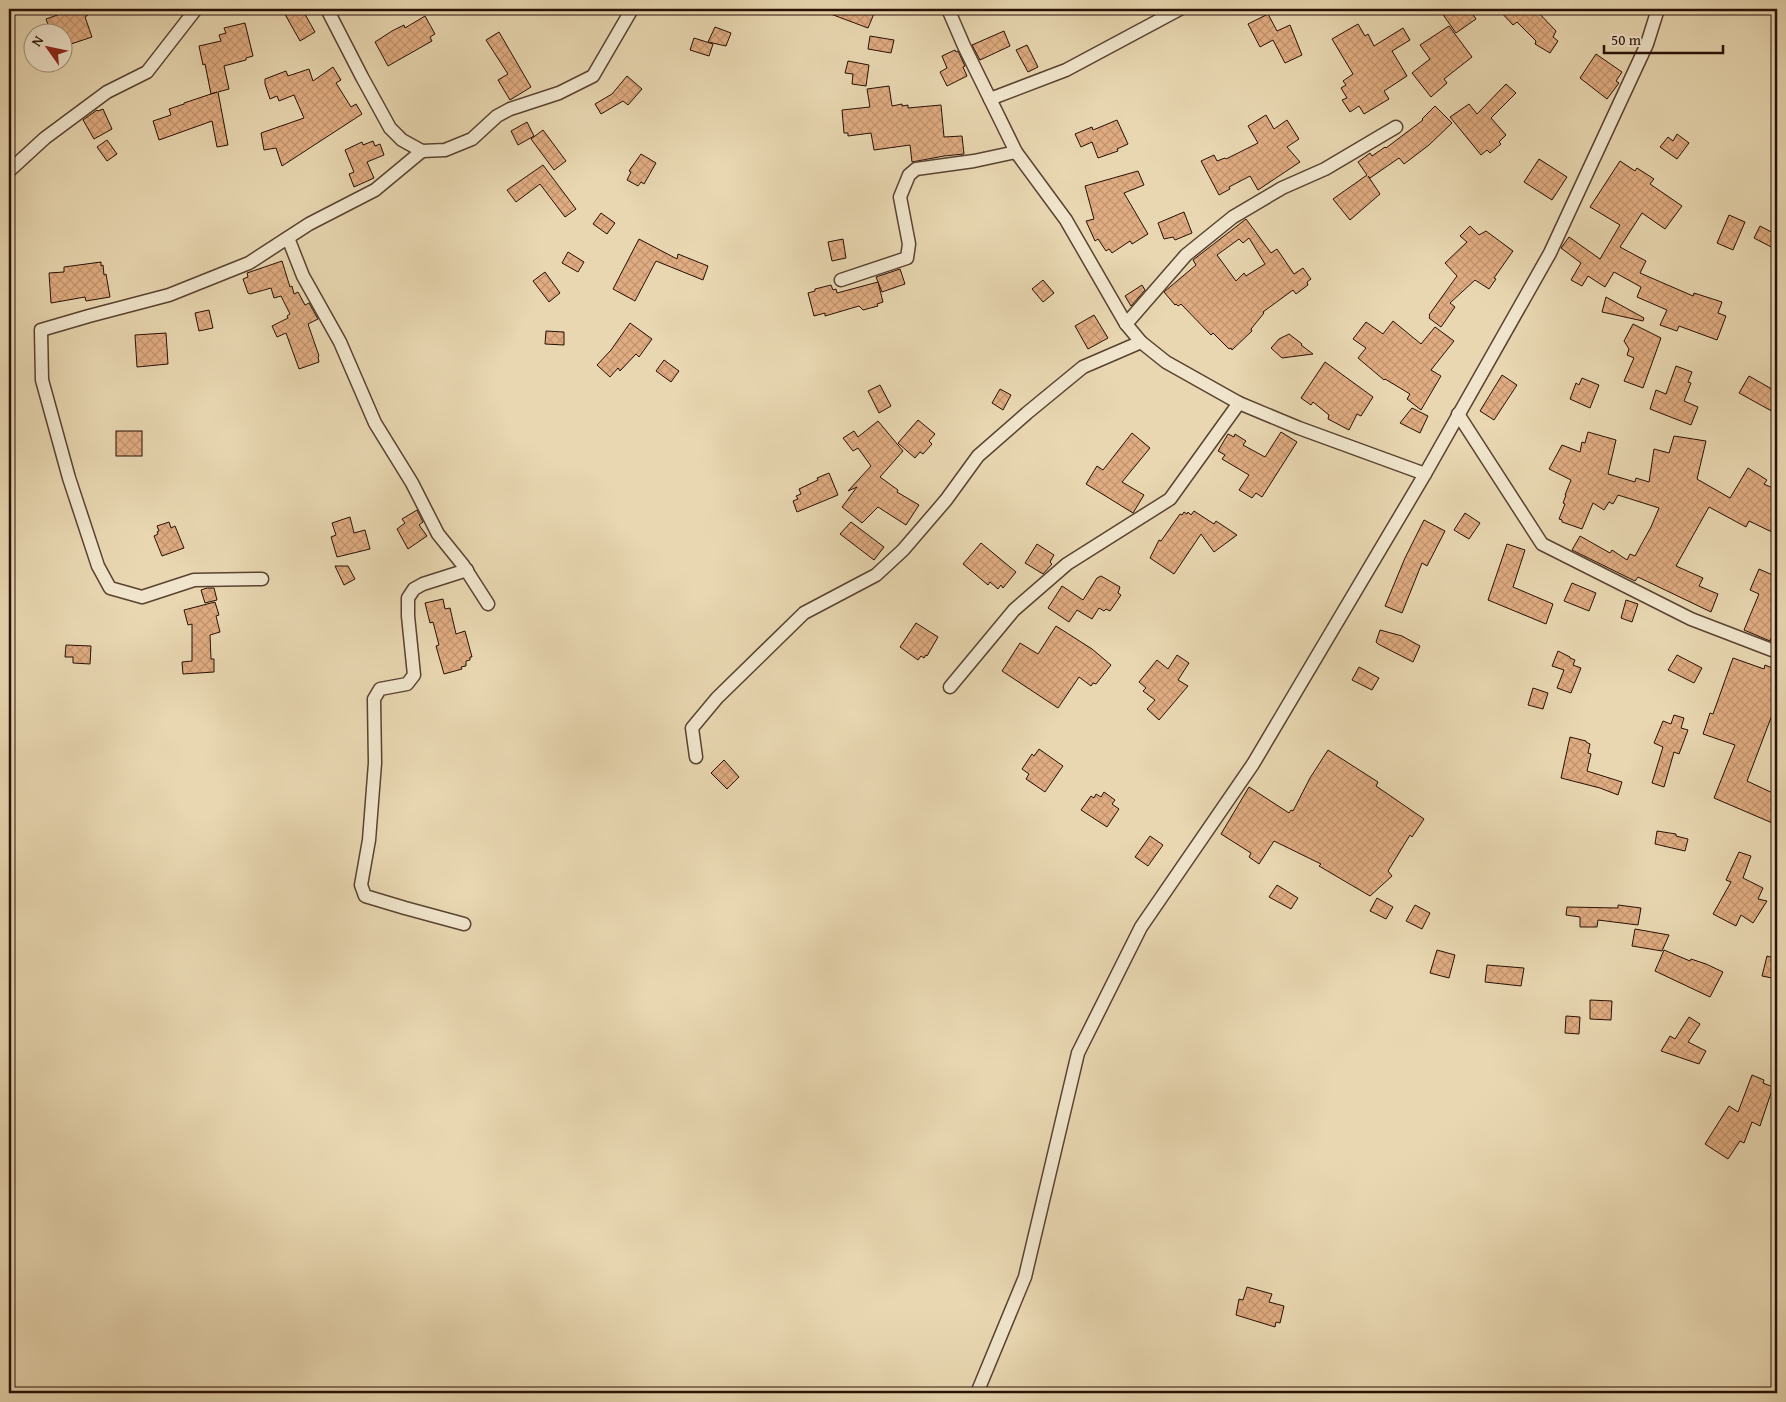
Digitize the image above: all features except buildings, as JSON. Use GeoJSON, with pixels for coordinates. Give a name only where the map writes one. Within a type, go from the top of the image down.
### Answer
{"type":"FeatureCollection","features":[{"type":"Feature","properties":{"kind":"street"},"geometry":{"type":"LineString","coordinates":[[9,171],[45,138],[107,92],[147,72],[196,9]]}},
{"type":"Feature","properties":{"kind":"street"},"geometry":{"type":"LineString","coordinates":[[328,9],[390,128],[402,140],[422,151],[445,150],[472,139],[497,116],[510,109],[560,92],[593,76],[632,9]]}},
{"type":"Feature","properties":{"kind":"street"},"geometry":{"type":"LineString","coordinates":[[948,9],[1016,152],[1066,220],[1126,324],[1141,342],[1166,362],[1239,403],[1298,428],[1425,474]]}},
{"type":"Feature","properties":{"kind":"street"},"geometry":{"type":"LineString","coordinates":[[990,99],[1066,70],[1180,9]]}},
{"type":"Feature","properties":{"kind":"street"},"geometry":{"type":"LineString","coordinates":[[977,1393],[1025,1277],[1071,1076],[1078,1053],[1141,927],[1252,764],[1425,474],[1550,253],[1647,44],[1658,9]]}},
{"type":"Feature","properties":{"kind":"street"},"geometry":{"type":"LineString","coordinates":[[1126,324],[1186,254],[1233,217],[1282,188],[1325,169],[1396,127]]}},
{"type":"Feature","properties":{"kind":"street"},"geometry":{"type":"LineString","coordinates":[[262,579],[194,580],[142,597],[110,588],[98,566],[42,380],[41,330],[169,295],[250,263],[309,224],[375,190],[422,151]]}},
{"type":"Feature","properties":{"kind":"street"},"geometry":{"type":"LineString","coordinates":[[841,280],[906,258],[909,244],[900,196],[909,175],[916,169],[974,161],[1016,152]]}},
{"type":"Feature","properties":{"kind":"street"},"geometry":{"type":"LineString","coordinates":[[288,238],[303,276],[340,342],[375,423],[412,483],[438,534],[467,570],[488,604]]}},
{"type":"Feature","properties":{"kind":"street"},"geometry":{"type":"LineString","coordinates":[[696,757],[692,728],[717,698],[804,613],[876,575],[903,550],[946,500],[978,456],[1027,413],[1083,368],[1141,342]]}},
{"type":"Feature","properties":{"kind":"street"},"geometry":{"type":"LineString","coordinates":[[950,688],[1014,610],[1067,564],[1170,499],[1239,403]]}},
{"type":"Feature","properties":{"kind":"street"},"geometry":{"type":"LineString","coordinates":[[1458,414],[1542,544],[1691,618],[1777,652]]}},
{"type":"Feature","properties":{"kind":"street"},"geometry":{"type":"LineString","coordinates":[[464,924],[365,896],[361,885],[369,840],[376,764],[374,699],[380,689],[406,684],[414,676],[408,598],[414,589],[467,570]]}}]}
